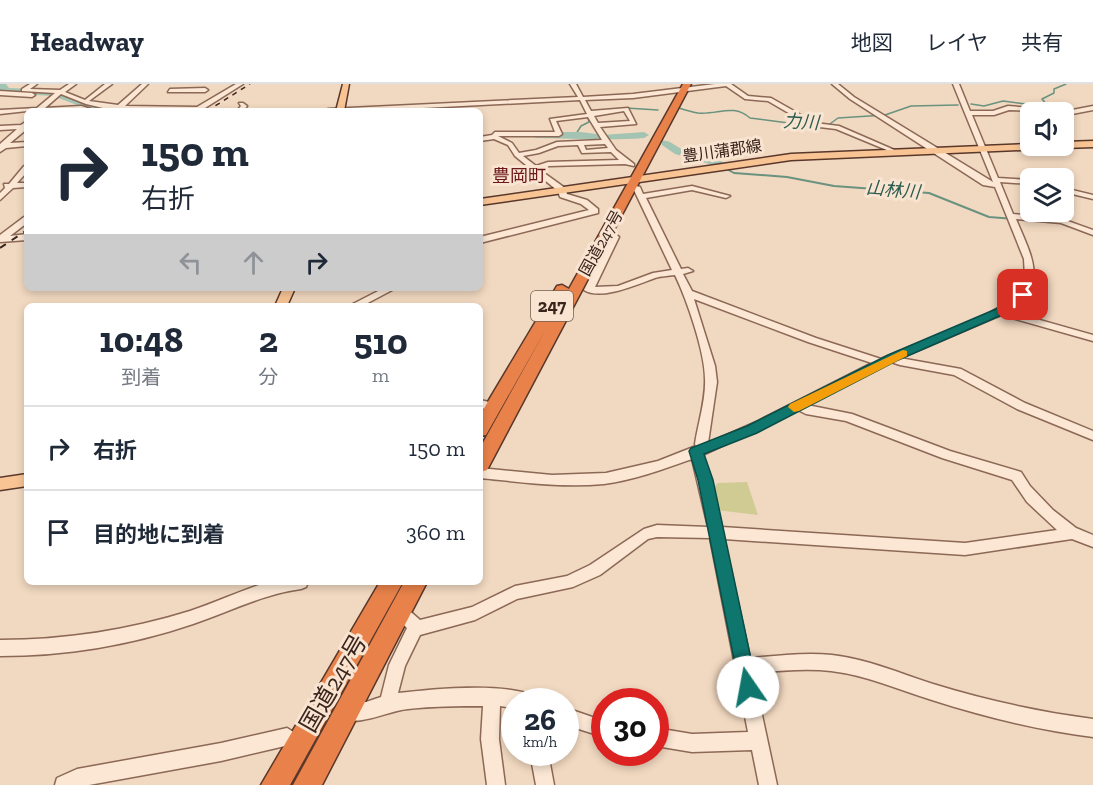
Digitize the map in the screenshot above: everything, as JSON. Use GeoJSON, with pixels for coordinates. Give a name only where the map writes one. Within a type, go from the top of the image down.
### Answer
{"type":"FeatureCollection","features":[{"type":"Feature","properties":{"kind":"highway","name":"国道247号"},"geometry":{"type":"LineString","coordinates":[[635,189],[628,163],[681,87]]}},
{"type":"Feature","properties":{"kind":"highway","name":"国道247号"},"geometry":{"type":"LineString","coordinates":[[487,406],[635,189],[681,87]]}},
{"type":"Feature","properties":{"kind":"highway","name":"国道247号"},"geometry":{"type":"LineString","coordinates":[[483,459],[608,230],[625,200],[635,189]]}},
{"type":"Feature","properties":{"kind":"highway","name":"国道247号"},"geometry":{"type":"LineString","coordinates":[[275,785],[390,585]]}},
{"type":"Feature","properties":{"kind":"highway","name":"国道247号"},"geometry":{"type":"LineString","coordinates":[[307,785],[414,585]]}},
{"type":"Feature","properties":{"kind":"main road"},"geometry":{"type":"LineString","coordinates":[[342,108],[346,84]]}},
{"type":"Feature","properties":{"kind":"main road"},"geometry":{"type":"LineString","coordinates":[[1074,145],[1093,144]]}},
{"type":"Feature","properties":{"kind":"main road","name":"豊川蒲郡線"},"geometry":{"type":"LineString","coordinates":[[483,202],[562,190],[635,189],[791,157],[1020,147]]}},
{"type":"Feature","properties":{"kind":"main road"},"geometry":{"type":"LineString","coordinates":[[0,484],[24,480]]}},
{"type":"Feature","properties":{"kind":"street"},"geometry":{"type":"LineString","coordinates":[[34,84],[24,90],[57,94],[106,108]]}},
{"type":"Feature","properties":{"kind":"street"},"geometry":{"type":"LineString","coordinates":[[42,108],[57,94],[73,84]]}},
{"type":"Feature","properties":{"kind":"street"},"geometry":{"type":"LineString","coordinates":[[85,102],[109,84]]}},
{"type":"Feature","properties":{"kind":"street"},"geometry":{"type":"LineString","coordinates":[[119,108],[145,84]]}},
{"type":"Feature","properties":{"kind":"street"},"geometry":{"type":"LineString","coordinates":[[154,106],[177,84]]}},
{"type":"Feature","properties":{"kind":"street"},"geometry":{"type":"LineString","coordinates":[[136,108],[154,106],[199,108],[240,84]]}},
{"type":"Feature","properties":{"kind":"street"},"geometry":{"type":"LineString","coordinates":[[573,84],[584,99],[589,114],[614,150],[628,163]]}},
{"type":"Feature","properties":{"kind":"street"},"geometry":{"type":"LineString","coordinates":[[418,108],[584,99],[681,87],[728,84],[747,98],[770,99],[813,125],[828,125],[896,153]]}},
{"type":"Feature","properties":{"kind":"street"},"geometry":{"type":"LineString","coordinates":[[835,84],[880,116],[986,183],[1020,182]]}},
{"type":"Feature","properties":{"kind":"street"},"geometry":{"type":"LineString","coordinates":[[483,473],[548,480],[587,481],[624,476],[752,430],[888,360],[1000,312],[1023,295],[1030,276],[1028,259],[956,84]]}},
{"type":"Feature","properties":{"kind":"street"},"geometry":{"type":"LineString","coordinates":[[170,91],[230,90]]}},
{"type":"Feature","properties":{"kind":"street"},"geometry":{"type":"LineString","coordinates":[[0,93],[57,94]]}},
{"type":"Feature","properties":{"kind":"street"},"geometry":{"type":"LineString","coordinates":[[0,110],[17,95]]}},
{"type":"Feature","properties":{"kind":"street"},"geometry":{"type":"LineString","coordinates":[[969,113],[994,113],[1008,108],[1067,113],[1093,108]]}},
{"type":"Feature","properties":{"kind":"street"},"geometry":{"type":"LineString","coordinates":[[483,138],[559,134],[552,120],[603,111],[626,109],[634,123],[615,126],[597,125]]}},
{"type":"Feature","properties":{"kind":"street"},"geometry":{"type":"LineString","coordinates":[[0,110],[24,111]]}},
{"type":"Feature","properties":{"kind":"street"},"geometry":{"type":"LineString","coordinates":[[613,110],[615,126]]}},
{"type":"Feature","properties":{"kind":"street"},"geometry":{"type":"LineString","coordinates":[[603,111],[615,126]]}},
{"type":"Feature","properties":{"kind":"street"},"geometry":{"type":"LineString","coordinates":[[0,128],[24,126]]}},
{"type":"Feature","properties":{"kind":"street"},"geometry":{"type":"LineString","coordinates":[[2,147],[24,128]]}},
{"type":"Feature","properties":{"kind":"street"},"geometry":{"type":"LineString","coordinates":[[483,239],[595,211],[584,202],[563,195],[562,190],[517,155],[510,144],[495,136]]}},
{"type":"Feature","properties":{"kind":"street"},"geometry":{"type":"LineString","coordinates":[[517,155],[537,152],[556,144],[607,139]]}},
{"type":"Feature","properties":{"kind":"street"},"geometry":{"type":"LineString","coordinates":[[580,143],[584,152],[614,150]]}},
{"type":"Feature","properties":{"kind":"street"},"geometry":{"type":"LineString","coordinates":[[2,147],[24,144]]}},
{"type":"Feature","properties":{"kind":"street"},"geometry":{"type":"LineString","coordinates":[[535,169],[548,164],[628,163]]}},
{"type":"Feature","properties":{"kind":"street"},"geometry":{"type":"LineString","coordinates":[[0,198],[24,171]]}},
{"type":"Feature","properties":{"kind":"street"},"geometry":{"type":"LineString","coordinates":[[0,187],[24,185]]}},
{"type":"Feature","properties":{"kind":"street"},"geometry":{"type":"LineString","coordinates":[[726,196],[692,188],[635,189],[683,272],[710,366],[711,382],[701,450],[705,480],[768,785]]}},
{"type":"Feature","properties":{"kind":"street"},"geometry":{"type":"LineString","coordinates":[[1074,192],[1093,197]]}},
{"type":"Feature","properties":{"kind":"street"},"geometry":{"type":"LineString","coordinates":[[1012,219],[1062,221],[1093,233]]}},
{"type":"Feature","properties":{"kind":"street"},"geometry":{"type":"LineString","coordinates":[[0,239],[24,221]]}},
{"type":"Feature","properties":{"kind":"street"},"geometry":{"type":"LineString","coordinates":[[608,230],[615,237],[589,290],[619,289],[656,275],[683,272]]}},
{"type":"Feature","properties":{"kind":"street"},"geometry":{"type":"LineString","coordinates":[[0,239],[24,237]]}},
{"type":"Feature","properties":{"kind":"street"},"geometry":{"type":"LineString","coordinates":[[360,303],[384,291]]}},
{"type":"Feature","properties":{"kind":"street"},"geometry":{"type":"LineString","coordinates":[[688,292],[812,340],[888,360],[957,372],[1021,406],[1093,436]]}},
{"type":"Feature","properties":{"kind":"street"},"geometry":{"type":"LineString","coordinates":[[1000,312],[1093,338]]}},
{"type":"Feature","properties":{"kind":"street"},"geometry":{"type":"LineString","coordinates":[[799,405],[806,410],[848,417],[946,455],[1016,476],[1019,484],[1047,514],[1073,533],[1093,541]]}},
{"type":"Feature","properties":{"kind":"street"},"geometry":{"type":"LineString","coordinates":[[415,629],[475,613],[515,593],[568,582],[595,570],[644,535],[657,531],[897,543],[965,549],[1073,533]]}},
{"type":"Feature","properties":{"kind":"street"},"geometry":{"type":"LineString","coordinates":[[0,648],[111,638],[192,617],[277,585]]}},
{"type":"Feature","properties":{"kind":"street"},"geometry":{"type":"LineString","coordinates":[[389,704],[389,689],[396,668],[415,629],[413,622],[399,611]]}},
{"type":"Feature","properties":{"kind":"street"},"geometry":{"type":"LineString","coordinates":[[744,666],[801,661],[832,663],[869,670],[977,706],[1053,724],[1093,728]]}},
{"type":"Feature","properties":{"kind":"street"},"geometry":{"type":"LineString","coordinates":[[346,712],[361,714],[389,704],[440,698],[501,700]]}},
{"type":"Feature","properties":{"kind":"street"},"geometry":{"type":"LineString","coordinates":[[492,699],[490,739],[496,785]]}},
{"type":"Feature","properties":{"kind":"street"},"geometry":{"type":"LineString","coordinates":[[64,785],[77,778],[287,738],[297,744]]}},
{"type":"Feature","properties":{"kind":"street"},"geometry":{"type":"LineString","coordinates":[[669,739],[692,743],[758,741]]}},
{"type":"Feature","properties":{"kind":"street"},"geometry":{"type":"LineString","coordinates":[[541,766],[544,785]]}},
{"type":"Feature","properties":{"kind":"shaded area"},"geometry":{"type":"Polygon","coordinates":[[[747,482],[758,515],[716,510],[711,490],[718,483],[747,482]]]}},
{"type":"Feature","properties":{"kind":"waterway","name":"力川"},"geometry":{"type":"LineString","coordinates":[[2,84],[3,89],[8,91],[54,93],[91,108]]}},
{"type":"Feature","properties":{"kind":"waterway","name":"力川"},"geometry":{"type":"LineString","coordinates":[[971,104],[984,106],[1003,101],[1049,107],[1042,99],[1054,93],[1054,89],[1066,84]]}},
{"type":"Feature","properties":{"kind":"waterway","name":"力川"},"geometry":{"type":"LineString","coordinates":[[827,126],[838,118],[885,115],[911,106],[958,105]]}},
{"type":"Feature","properties":{"kind":"waterway","name":"力川"},"geometry":{"type":"LineString","coordinates":[[591,111],[626,108],[658,110]]}},
{"type":"Feature","properties":{"kind":"waterway","name":"力川"},"geometry":{"type":"LineString","coordinates":[[679,108],[698,113],[731,110],[750,118],[811,126]]}},
{"type":"Feature","properties":{"kind":"waterway","name":"力川"},"geometry":{"type":"LineString","coordinates":[[576,134],[581,126],[589,122],[587,114]]}},
{"type":"Feature","properties":{"kind":"waterway","name":"山林川"},"geometry":{"type":"LineString","coordinates":[[536,135],[581,135],[603,138],[644,135]]}},
{"type":"Feature","properties":{"kind":"waterway","name":"山林川"},"geometry":{"type":"LineString","coordinates":[[666,143],[685,154],[706,158],[720,164]]}},
{"type":"Feature","properties":{"kind":"waterway","name":"山林川"},"geometry":{"type":"LineString","coordinates":[[725,168],[734,173],[787,177],[834,186],[929,193],[989,217],[1020,219]]}},
{"type":"Feature","properties":{"kind":"railway"},"geometry":{"type":"LineString","coordinates":[[212,108],[250,84]]}},
{"type":"Feature","properties":{"kind":"railway"},"geometry":{"type":"LineString","coordinates":[[0,248],[24,232]]}},
{"type":"Feature","properties":{"kind":"slow traffic"},"geometry":{"type":"LineString","coordinates":[[794,407],[903,353]]}},
{"type":"Feature","properties":{"kind":"district","name":"豊岡町"},"geometry":{"type":"Point","coordinates":[519,176]}},
{"type":"Feature","properties":{"kind":"route"},"geometry":{"type":"LineString","coordinates":[[748,687],[705,480],[696,451],[752,430],[892,358],[1000,312],[1023,295]]}}]}
